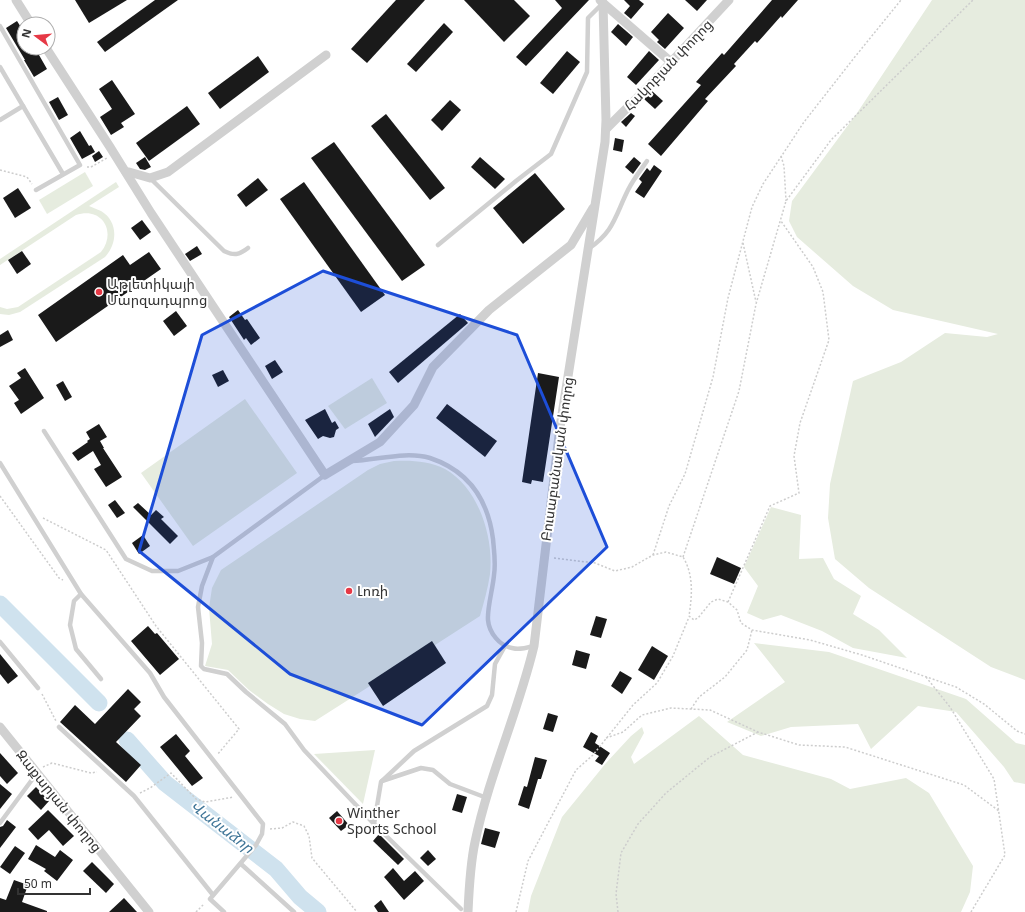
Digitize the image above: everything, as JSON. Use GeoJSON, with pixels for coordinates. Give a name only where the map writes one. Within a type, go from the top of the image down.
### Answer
{"type":"FeatureCollection","features":[{"type":"Feature","properties":{"kind":"street"},"geometry":{"type":"LineString","coordinates":[[16,0],[26,16]]}},
{"type":"Feature","properties":{"kind":"street","name":"Հակոբյան փողոց"},"geometry":{"type":"LineString","coordinates":[[606,129],[729,0]]}},
{"type":"Feature","properties":{"kind":"street"},"geometry":{"type":"LineString","coordinates":[[601,2],[671,62]]}},
{"type":"Feature","properties":{"kind":"street","name":"Բուսաբանական փողոց"},"geometry":{"type":"LineString","coordinates":[[465,910],[475,843],[486,798],[526,679],[534,646],[560,427],[605,142],[606,129],[601,2]]}},
{"type":"Feature","properties":{"kind":"street"},"geometry":{"type":"LineString","coordinates":[[126,172],[150,178],[168,172],[326,55]]}},
{"type":"Feature","properties":{"kind":"street"},"geometry":{"type":"LineString","coordinates":[[51,56],[151,213],[325,475],[380,442],[414,406],[433,367],[489,310],[571,245],[596,205]]}},
{"type":"Feature","properties":{"kind":"street","name":"Զաքարյան փողոց"},"geometry":{"type":"LineString","coordinates":[[0,727],[149,912]]}},
{"type":"Feature","properties":{"kind":"lane"},"geometry":{"type":"LineString","coordinates":[[438,245],[551,154],[587,72],[588,18],[601,2]]}},
{"type":"Feature","properties":{"kind":"lane"},"geometry":{"type":"LineString","coordinates":[[0,26],[80,165],[36,190]]}},
{"type":"Feature","properties":{"kind":"lane"},"geometry":{"type":"LineString","coordinates":[[0,67],[64,174]]}},
{"type":"Feature","properties":{"kind":"lane"},"geometry":{"type":"LineString","coordinates":[[0,120],[23,106]]}},
{"type":"Feature","properties":{"kind":"lane"},"geometry":{"type":"LineString","coordinates":[[588,249],[600,241],[607,233],[633,182],[647,161]]}},
{"type":"Feature","properties":{"kind":"lane"},"geometry":{"type":"LineString","coordinates":[[150,178],[224,251],[231,255],[242,253],[248,248]]}},
{"type":"Feature","properties":{"kind":"lane"},"geometry":{"type":"LineString","coordinates":[[44,431],[126,559],[152,571],[178,571],[213,557],[325,475]]}},
{"type":"Feature","properties":{"kind":"lane"},"geometry":{"type":"LineString","coordinates":[[348,461],[410,455],[428,458],[447,464],[466,478],[479,494],[488,514],[495,553],[488,620],[491,631],[505,646],[513,649],[523,649],[534,646]]}},
{"type":"Feature","properties":{"kind":"lane"},"geometry":{"type":"LineString","coordinates":[[0,463],[81,594],[150,673],[164,697],[263,824],[262,834],[256,845],[211,897]]}},
{"type":"Feature","properties":{"kind":"lane"},"geometry":{"type":"LineString","coordinates":[[213,557],[202,586],[198,607],[202,643],[201,666],[204,669],[227,674],[246,692],[285,724],[304,750],[374,824],[465,910]]}},
{"type":"Feature","properties":{"kind":"lane"},"geometry":{"type":"LineString","coordinates":[[81,594],[74,601],[70,625],[76,649],[101,679]]}},
{"type":"Feature","properties":{"kind":"lane"},"geometry":{"type":"LineString","coordinates":[[0,642],[38,688]]}},
{"type":"Feature","properties":{"kind":"lane"},"geometry":{"type":"LineString","coordinates":[[374,824],[381,782],[414,751],[487,706],[492,695],[495,664],[505,646]]}},
{"type":"Feature","properties":{"kind":"lane"},"geometry":{"type":"LineString","coordinates":[[59,726],[134,796],[224,912]]}},
{"type":"Feature","properties":{"kind":"lane"},"geometry":{"type":"LineString","coordinates":[[381,782],[422,768],[433,770],[450,784],[486,798]]}},
{"type":"Feature","properties":{"kind":"lane"},"geometry":{"type":"LineString","coordinates":[[0,822],[37,773]]}},
{"type":"Feature","properties":{"kind":"lane"},"geometry":{"type":"LineString","coordinates":[[241,864],[294,912]]}},
{"type":"Feature","properties":{"kind":"path"},"geometry":{"type":"LineString","coordinates":[[653,555],[669,506],[686,474],[713,377],[728,298],[752,207],[763,184],[804,122],[901,0]]}},
{"type":"Feature","properties":{"kind":"path"},"geometry":{"type":"LineString","coordinates":[[786,201],[831,140],[973,0]]}},
{"type":"Feature","properties":{"kind":"path"},"geometry":{"type":"LineString","coordinates":[[80,165],[91,168],[114,153]]}},
{"type":"Feature","properties":{"kind":"path"},"geometry":{"type":"LineString","coordinates":[[683,557],[739,391],[756,304],[786,201],[784,166],[781,156]]}},
{"type":"Feature","properties":{"kind":"path"},"geometry":{"type":"LineString","coordinates":[[0,170],[27,178],[36,190]]}},
{"type":"Feature","properties":{"kind":"path"},"geometry":{"type":"LineString","coordinates":[[728,602],[770,506],[799,493],[794,456],[800,423],[829,340],[823,292],[816,273],[781,221]]}},
{"type":"Feature","properties":{"kind":"path"},"geometry":{"type":"LineString","coordinates":[[743,241],[756,304]]}},
{"type":"Feature","properties":{"kind":"path"},"geometry":{"type":"LineString","coordinates":[[0,496],[59,578],[65,581],[71,576]]}},
{"type":"Feature","properties":{"kind":"path"},"geometry":{"type":"LineString","coordinates":[[31,512],[106,550],[156,626],[239,729]]}},
{"type":"Feature","properties":{"kind":"path"},"geometry":{"type":"LineString","coordinates":[[516,912],[528,861],[576,770],[593,755],[633,706],[657,683],[673,656],[690,616],[692,595],[689,567],[683,557],[666,552],[653,555],[632,567],[615,571],[594,563],[544,556]]}},
{"type":"Feature","properties":{"kind":"path"},"geometry":{"type":"LineString","coordinates":[[690,616],[694,620],[698,618],[711,602],[718,600],[728,602],[737,610],[741,623],[752,630],[810,640],[862,655],[956,687],[984,704],[1017,731],[1025,734]]}},
{"type":"Feature","properties":{"kind":"path"},"geometry":{"type":"LineString","coordinates":[[691,709],[699,697],[725,677],[747,650],[752,630]]}},
{"type":"Feature","properties":{"kind":"path"},"geometry":{"type":"LineString","coordinates":[[926,677],[950,706],[994,779],[1004,855],[971,912]]}},
{"type":"Feature","properties":{"kind":"path"},"geometry":{"type":"LineString","coordinates":[[38,688],[59,726]]}},
{"type":"Feature","properties":{"kind":"path"},"geometry":{"type":"LineString","coordinates":[[606,738],[623,732],[642,715],[671,708],[710,710],[758,732],[799,745],[845,747],[964,785],[999,811]]}},
{"type":"Feature","properties":{"kind":"path"},"geometry":{"type":"LineString","coordinates":[[213,760],[241,727]]}},
{"type":"Feature","properties":{"kind":"path"},"geometry":{"type":"LineString","coordinates":[[618,912],[616,894],[621,853],[638,824],[666,793],[710,757],[758,732]]}},
{"type":"Feature","properties":{"kind":"path"},"geometry":{"type":"LineString","coordinates":[[37,773],[46,765],[52,763],[91,773],[106,770]]}},
{"type":"Feature","properties":{"kind":"path"},"geometry":{"type":"LineString","coordinates":[[134,796],[153,786],[171,773],[196,799],[205,802],[241,796]]}},
{"type":"Feature","properties":{"kind":"path"},"geometry":{"type":"LineString","coordinates":[[262,829],[282,828],[293,822],[304,826],[309,836],[312,858],[357,912]]}},
{"type":"Feature","properties":{"kind":"path"},"geometry":{"type":"LineString","coordinates":[[196,912],[211,897]]}},
{"type":"Feature","properties":{"kind":"highlighted area"},"geometry":{"type":"Polygon","coordinates":[[[323,271],[517,335],[607,547],[422,725],[290,674],[139,551],[202,335],[323,271]]]}},
{"type":"Feature","properties":{"kind":"shaded area"},"geometry":{"type":"Polygon","coordinates":[[[932,0],[1025,0],[1025,680],[991,667],[869,588],[835,559],[828,518],[830,484],[853,381],[901,362],[945,333],[987,337],[998,334],[893,310],[853,286],[797,237],[789,221],[792,201],[857,113],[932,0]]]}},
{"type":"Feature","properties":{"kind":"shaded area"},"geometry":{"type":"Polygon","coordinates":[[[85,172],[93,186],[47,214],[39,200],[85,172]]]}},
{"type":"Feature","properties":{"kind":"shaded area"},"geometry":{"type":"Polygon","coordinates":[[[116,182],[119,187],[89,206],[107,215],[113,226],[114,239],[105,257],[20,312],[9,315],[0,314],[0,307],[7,309],[18,307],[101,252],[108,237],[107,229],[100,217],[85,213],[76,215],[0,265],[0,259],[116,182]]]}},
{"type":"Feature","properties":{"kind":"shaded area"},"geometry":{"type":"Polygon","coordinates":[[[372,378],[387,403],[345,429],[328,406],[372,378]]]}},
{"type":"Feature","properties":{"kind":"shaded area"},"geometry":{"type":"Polygon","coordinates":[[[245,399],[297,473],[193,546],[141,473],[245,399]]]}},
{"type":"Feature","properties":{"kind":"shaded area","name":"Լոռի"},"geometry":{"type":"Polygon","coordinates":[[[394,461],[413,461],[433,464],[445,469],[457,477],[467,488],[475,501],[482,515],[486,530],[491,560],[487,590],[480,616],[435,645],[446,663],[383,706],[370,686],[315,721],[300,719],[284,714],[249,690],[228,670],[205,666],[212,644],[209,608],[212,588],[221,570],[368,470],[380,464],[394,461]]]}},
{"type":"Feature","properties":{"kind":"shaded area"},"geometry":{"type":"Polygon","coordinates":[[[771,507],[801,515],[799,559],[823,558],[834,579],[861,596],[853,614],[879,630],[907,658],[853,648],[822,631],[781,615],[763,620],[747,613],[758,586],[744,567],[771,507]]]}},
{"type":"Feature","properties":{"kind":"shaded area"},"geometry":{"type":"Polygon","coordinates":[[[754,643],[829,652],[966,699],[1016,743],[1025,745],[1025,784],[1014,782],[1004,767],[956,712],[918,706],[871,749],[858,724],[791,727],[761,736],[727,722],[785,682],[754,643]]]}},
{"type":"Feature","properties":{"kind":"shaded area"},"geometry":{"type":"Polygon","coordinates":[[[699,716],[743,755],[831,779],[850,789],[906,778],[929,793],[973,866],[970,892],[961,912],[528,912],[531,896],[562,817],[606,763],[631,736],[642,727],[644,733],[631,757],[634,764],[699,716]]]}},
{"type":"Feature","properties":{"kind":"shaded area"},"geometry":{"type":"Polygon","coordinates":[[[375,750],[363,804],[314,754],[375,750]]]}},
{"type":"Feature","properties":{"kind":"building"},"geometry":{"type":"Polygon","coordinates":[[[75,0],[127,0],[89,23],[75,0]]]}},
{"type":"Feature","properties":{"kind":"building"},"geometry":{"type":"Polygon","coordinates":[[[155,0],[178,0],[105,52],[97,42],[155,0]]]}},
{"type":"Feature","properties":{"kind":"building"},"geometry":{"type":"Polygon","coordinates":[[[396,0],[425,0],[367,63],[351,49],[396,0]]]}},
{"type":"Feature","properties":{"kind":"building"},"geometry":{"type":"Polygon","coordinates":[[[464,0],[514,0],[530,16],[504,42],[464,0]]]}},
{"type":"Feature","properties":{"kind":"building"},"geometry":{"type":"Polygon","coordinates":[[[555,0],[589,0],[526,66],[516,57],[562,8],[555,0]]]}},
{"type":"Feature","properties":{"kind":"building"},"geometry":{"type":"Polygon","coordinates":[[[624,0],[639,0],[644,4],[631,19],[624,13],[630,6],[624,0]]]}},
{"type":"Feature","properties":{"kind":"building"},"geometry":{"type":"Polygon","coordinates":[[[685,0],[707,0],[697,11],[685,0]]]}},
{"type":"Feature","properties":{"kind":"building"},"geometry":{"type":"Polygon","coordinates":[[[772,0],[798,0],[782,18],[781,16],[757,43],[755,41],[734,64],[736,66],[705,99],[708,101],[661,156],[648,144],[701,85],[696,82],[722,53],[724,55],[772,0]]]}},
{"type":"Feature","properties":{"kind":"building"},"geometry":{"type":"Polygon","coordinates":[[[668,13],[684,28],[665,49],[657,42],[659,40],[651,32],[668,13]]]}},
{"type":"Feature","properties":{"kind":"building"},"geometry":{"type":"Polygon","coordinates":[[[16,22],[16,45],[6,28],[16,22]]]}},
{"type":"Feature","properties":{"kind":"building"},"geometry":{"type":"Polygon","coordinates":[[[444,23],[453,32],[416,72],[407,64],[444,23]]]}},
{"type":"Feature","properties":{"kind":"building"},"geometry":{"type":"Polygon","coordinates":[[[618,24],[633,37],[626,46],[611,32],[618,24]]]}},
{"type":"Feature","properties":{"kind":"building"},"geometry":{"type":"Polygon","coordinates":[[[567,51],[580,62],[553,94],[540,83],[567,51]]]}},
{"type":"Feature","properties":{"kind":"building"},"geometry":{"type":"Polygon","coordinates":[[[649,51],[659,60],[636,85],[627,77],[649,51]]]}},
{"type":"Feature","properties":{"kind":"building"},"geometry":{"type":"Polygon","coordinates":[[[23,56],[40,56],[47,69],[34,77],[23,56]]]}},
{"type":"Feature","properties":{"kind":"building"},"geometry":{"type":"Polygon","coordinates":[[[258,56],[269,72],[220,109],[208,93],[258,56]]]}},
{"type":"Feature","properties":{"kind":"building"},"geometry":{"type":"Polygon","coordinates":[[[112,80],[135,114],[121,123],[124,127],[111,135],[100,117],[112,109],[99,89],[112,80]]]}},
{"type":"Feature","properties":{"kind":"building"},"geometry":{"type":"Polygon","coordinates":[[[652,91],[663,101],[655,109],[644,99],[652,91]]]}},
{"type":"Feature","properties":{"kind":"building"},"geometry":{"type":"Polygon","coordinates":[[[58,97],[68,115],[59,120],[49,102],[58,97]]]}},
{"type":"Feature","properties":{"kind":"building"},"geometry":{"type":"Polygon","coordinates":[[[450,100],[461,110],[442,131],[431,120],[450,100]]]}},
{"type":"Feature","properties":{"kind":"building"},"geometry":{"type":"Polygon","coordinates":[[[187,106],[200,124],[149,161],[136,143],[187,106]]]}},
{"type":"Feature","properties":{"kind":"building"},"geometry":{"type":"Polygon","coordinates":[[[631,113],[635,116],[626,127],[621,122],[631,113]]]}},
{"type":"Feature","properties":{"kind":"building"},"geometry":{"type":"Polygon","coordinates":[[[386,114],[445,188],[430,200],[371,126],[386,114]]]}},
{"type":"Feature","properties":{"kind":"building"},"geometry":{"type":"Polygon","coordinates":[[[80,131],[89,146],[91,145],[95,152],[82,159],[70,138],[80,131]]]}},
{"type":"Feature","properties":{"kind":"building"},"geometry":{"type":"Polygon","coordinates":[[[615,138],[624,140],[622,152],[613,150],[615,138]]]}},
{"type":"Feature","properties":{"kind":"building"},"geometry":{"type":"Polygon","coordinates":[[[334,142],[425,265],[402,281],[311,158],[334,142]]]}},
{"type":"Feature","properties":{"kind":"building"},"geometry":{"type":"Polygon","coordinates":[[[99,151],[103,157],[95,162],[92,156],[99,151]]]}},
{"type":"Feature","properties":{"kind":"building"},"geometry":{"type":"Polygon","coordinates":[[[145,157],[151,167],[145,170],[140,169],[136,163],[145,157]]]}},
{"type":"Feature","properties":{"kind":"building"},"geometry":{"type":"Polygon","coordinates":[[[480,157],[505,179],[495,189],[471,167],[480,157]]]}},
{"type":"Feature","properties":{"kind":"building"},"geometry":{"type":"Polygon","coordinates":[[[634,157],[641,163],[633,174],[625,167],[634,157]]]}},
{"type":"Feature","properties":{"kind":"building"},"geometry":{"type":"Polygon","coordinates":[[[654,165],[662,171],[644,198],[635,192],[642,182],[639,179],[647,168],[650,171],[654,165]]]}},
{"type":"Feature","properties":{"kind":"building"},"geometry":{"type":"Polygon","coordinates":[[[535,173],[565,209],[523,244],[493,208],[535,173]]]}},
{"type":"Feature","properties":{"kind":"building"},"geometry":{"type":"Polygon","coordinates":[[[258,178],[268,190],[246,207],[237,195],[258,178]]]}},
{"type":"Feature","properties":{"kind":"building"},"geometry":{"type":"Polygon","coordinates":[[[304,182],[385,295],[361,312],[280,199],[304,182]]]}},
{"type":"Feature","properties":{"kind":"building"},"geometry":{"type":"Polygon","coordinates":[[[18,188],[31,208],[15,218],[3,198],[18,188]]]}},
{"type":"Feature","properties":{"kind":"building"},"geometry":{"type":"Polygon","coordinates":[[[142,220],[151,232],[140,240],[131,228],[142,220]]]}},
{"type":"Feature","properties":{"kind":"building"},"geometry":{"type":"Polygon","coordinates":[[[197,246],[202,254],[190,261],[185,254],[197,246]]]}},
{"type":"Feature","properties":{"kind":"building"},"geometry":{"type":"Polygon","coordinates":[[[22,251],[31,264],[17,274],[8,260],[22,251]]]}},
{"type":"Feature","properties":{"kind":"building","name":"Աթլետիկայի Մարզադպրոց"},"geometry":{"type":"Polygon","coordinates":[[[149,252],[161,269],[56,342],[38,315],[123,255],[130,265],[149,252]]]}},
{"type":"Feature","properties":{"kind":"building"},"geometry":{"type":"Polygon","coordinates":[[[238,310],[245,320],[247,319],[260,338],[251,345],[246,338],[244,340],[229,317],[238,310]]]}},
{"type":"Feature","properties":{"kind":"building"},"geometry":{"type":"Polygon","coordinates":[[[176,311],[187,326],[174,336],[163,321],[176,311]]]}},
{"type":"Feature","properties":{"kind":"building"},"geometry":{"type":"Polygon","coordinates":[[[460,314],[468,323],[398,383],[389,372],[460,314]]]}},
{"type":"Feature","properties":{"kind":"building"},"geometry":{"type":"Polygon","coordinates":[[[8,330],[13,340],[0,347],[0,335],[8,330]]]}},
{"type":"Feature","properties":{"kind":"building"},"geometry":{"type":"Polygon","coordinates":[[[275,360],[283,372],[272,379],[265,366],[275,360]]]}},
{"type":"Feature","properties":{"kind":"building"},"geometry":{"type":"Polygon","coordinates":[[[25,368],[44,398],[21,414],[14,403],[19,400],[9,386],[21,378],[17,373],[25,368]]]}},
{"type":"Feature","properties":{"kind":"building"},"geometry":{"type":"Polygon","coordinates":[[[223,370],[229,381],[218,387],[212,375],[223,370]]]}},
{"type":"Feature","properties":{"kind":"building"},"geometry":{"type":"Polygon","coordinates":[[[538,373],[559,377],[543,482],[532,480],[531,484],[522,482],[538,373]]]}},
{"type":"Feature","properties":{"kind":"building"},"geometry":{"type":"Polygon","coordinates":[[[63,381],[72,397],[65,401],[56,385],[63,381]]]}},
{"type":"Feature","properties":{"kind":"building"},"geometry":{"type":"Polygon","coordinates":[[[447,404],[497,441],[485,457],[436,418],[447,404]]]}},
{"type":"Feature","properties":{"kind":"building"},"geometry":{"type":"Polygon","coordinates":[[[325,409],[332,423],[335,421],[339,428],[336,430],[334,437],[330,438],[323,436],[318,439],[305,420],[325,409]]]}},
{"type":"Feature","properties":{"kind":"building"},"geometry":{"type":"Polygon","coordinates":[[[390,409],[394,417],[375,437],[368,424],[390,409]]]}},
{"type":"Feature","properties":{"kind":"building"},"geometry":{"type":"Polygon","coordinates":[[[99,424],[107,437],[100,441],[103,448],[122,477],[106,487],[94,469],[101,465],[93,451],[78,461],[72,453],[88,442],[87,441],[90,439],[86,432],[99,424]]]}},
{"type":"Feature","properties":{"kind":"building"},"geometry":{"type":"Polygon","coordinates":[[[115,500],[125,513],[117,518],[108,505],[115,500]]]}},
{"type":"Feature","properties":{"kind":"building"},"geometry":{"type":"Polygon","coordinates":[[[138,503],[151,515],[156,510],[164,517],[161,519],[178,536],[170,544],[133,507],[138,503]]]}},
{"type":"Feature","properties":{"kind":"building"},"geometry":{"type":"Polygon","coordinates":[[[143,535],[150,546],[139,554],[132,543],[143,535]]]}},
{"type":"Feature","properties":{"kind":"building"},"geometry":{"type":"Polygon","coordinates":[[[717,557],[741,568],[734,584],[710,574],[717,557]]]}},
{"type":"Feature","properties":{"kind":"building"},"geometry":{"type":"Polygon","coordinates":[[[596,616],[607,619],[601,638],[590,635],[596,616]]]}},
{"type":"Feature","properties":{"kind":"building"},"geometry":{"type":"Polygon","coordinates":[[[148,626],[155,634],[157,633],[179,659],[160,675],[131,641],[148,626]]]}},
{"type":"Feature","properties":{"kind":"building"},"geometry":{"type":"Polygon","coordinates":[[[432,641],[446,663],[383,706],[368,683],[432,641]]]}},
{"type":"Feature","properties":{"kind":"building"},"geometry":{"type":"Polygon","coordinates":[[[652,646],[668,656],[654,680],[638,670],[652,646]]]}},
{"type":"Feature","properties":{"kind":"building"},"geometry":{"type":"Polygon","coordinates":[[[576,650],[590,654],[586,669],[572,665],[576,650]]]}},
{"type":"Feature","properties":{"kind":"building"},"geometry":{"type":"Polygon","coordinates":[[[0,654],[18,676],[8,684],[0,674],[0,654]]]}},
{"type":"Feature","properties":{"kind":"building"},"geometry":{"type":"Polygon","coordinates":[[[620,671],[632,678],[622,694],[611,686],[620,671]]]}},
{"type":"Feature","properties":{"kind":"building"},"geometry":{"type":"Polygon","coordinates":[[[128,689],[141,702],[134,709],[141,716],[116,742],[141,765],[126,782],[60,722],[75,705],[95,724],[128,689]]]}},
{"type":"Feature","properties":{"kind":"building"},"geometry":{"type":"Polygon","coordinates":[[[548,713],[558,716],[553,732],[543,729],[548,713]]]}},
{"type":"Feature","properties":{"kind":"building"},"geometry":{"type":"Polygon","coordinates":[[[591,732],[598,736],[595,743],[610,753],[602,765],[595,761],[599,756],[583,747],[591,732]]]}},
{"type":"Feature","properties":{"kind":"building"},"geometry":{"type":"Polygon","coordinates":[[[176,734],[190,751],[185,756],[203,778],[192,786],[160,747],[176,734]]]}},
{"type":"Feature","properties":{"kind":"building"},"geometry":{"type":"Polygon","coordinates":[[[0,753],[18,773],[7,784],[0,776],[0,753]]]}},
{"type":"Feature","properties":{"kind":"building"},"geometry":{"type":"Polygon","coordinates":[[[535,757],[547,760],[541,779],[538,779],[529,809],[518,805],[524,786],[527,787],[535,757]]]}},
{"type":"Feature","properties":{"kind":"building"},"geometry":{"type":"Polygon","coordinates":[[[0,784],[12,794],[0,809],[0,784]]]}},
{"type":"Feature","properties":{"kind":"building"},"geometry":{"type":"Polygon","coordinates":[[[36,787],[49,801],[41,810],[27,796],[36,787]]]}},
{"type":"Feature","properties":{"kind":"building"},"geometry":{"type":"Polygon","coordinates":[[[457,794],[467,797],[462,813],[452,810],[457,794]]]}},
{"type":"Feature","properties":{"kind":"building"},"geometry":{"type":"Polygon","coordinates":[[[48,810],[74,836],[63,846],[49,830],[38,840],[28,829],[48,810]]]}},
{"type":"Feature","properties":{"kind":"building","name":"Winther Sports School"},"geometry":{"type":"Polygon","coordinates":[[[337,811],[349,825],[341,831],[329,818],[337,811]]]}},
{"type":"Feature","properties":{"kind":"building"},"geometry":{"type":"Polygon","coordinates":[[[7,820],[16,827],[0,848],[0,827],[3,826],[7,820]]]}},
{"type":"Feature","properties":{"kind":"building"},"geometry":{"type":"Polygon","coordinates":[[[485,828],[500,832],[495,848],[481,844],[485,828]]]}},
{"type":"Feature","properties":{"kind":"building"},"geometry":{"type":"Polygon","coordinates":[[[379,834],[404,859],[398,865],[373,841],[379,834]]]}},
{"type":"Feature","properties":{"kind":"building"},"geometry":{"type":"Polygon","coordinates":[[[36,845],[55,857],[60,850],[73,860],[57,881],[44,871],[46,869],[28,859],[36,845]]]}},
{"type":"Feature","properties":{"kind":"building"},"geometry":{"type":"Polygon","coordinates":[[[15,846],[25,853],[10,874],[0,867],[15,846]]]}},
{"type":"Feature","properties":{"kind":"building"},"geometry":{"type":"Polygon","coordinates":[[[428,850],[436,859],[428,866],[420,858],[428,850]]]}},
{"type":"Feature","properties":{"kind":"building"},"geometry":{"type":"Polygon","coordinates":[[[92,862],[114,884],[106,893],[83,871],[92,862]]]}},
{"type":"Feature","properties":{"kind":"building"},"geometry":{"type":"Polygon","coordinates":[[[393,868],[404,881],[415,871],[424,881],[404,900],[384,877],[393,868]]]}},
{"type":"Feature","properties":{"kind":"building"},"geometry":{"type":"Polygon","coordinates":[[[14,880],[28,885],[22,902],[47,912],[0,912],[0,898],[6,900],[14,880]]]}},
{"type":"Feature","properties":{"kind":"building"},"geometry":{"type":"Polygon","coordinates":[[[124,898],[137,912],[109,912],[124,898]]]}},
{"type":"Feature","properties":{"kind":"building"},"geometry":{"type":"Polygon","coordinates":[[[381,900],[389,912],[378,912],[374,906],[381,900]]]}},
{"type":"Feature","properties":{"kind":"waterway","name":"Վանաձոր"},"geometry":{"type":"LineString","coordinates":[[0,604],[99,703]]}},
{"type":"Feature","properties":{"kind":"waterway","name":"Վանաձոր"},"geometry":{"type":"LineString","coordinates":[[127,740],[165,783],[276,869],[300,897],[318,912]]}},
{"type":"Feature","properties":{"kind":"place","name":"Աթլետիկայի Մարզադպրոց"},"geometry":{"type":"Point","coordinates":[99,292]}},
{"type":"Feature","properties":{"kind":"place","name":"Լոռի"},"geometry":{"type":"Point","coordinates":[349,591]}},
{"type":"Feature","properties":{"kind":"place","name":"Winther Sports School"},"geometry":{"type":"Point","coordinates":[339,821]}}]}
